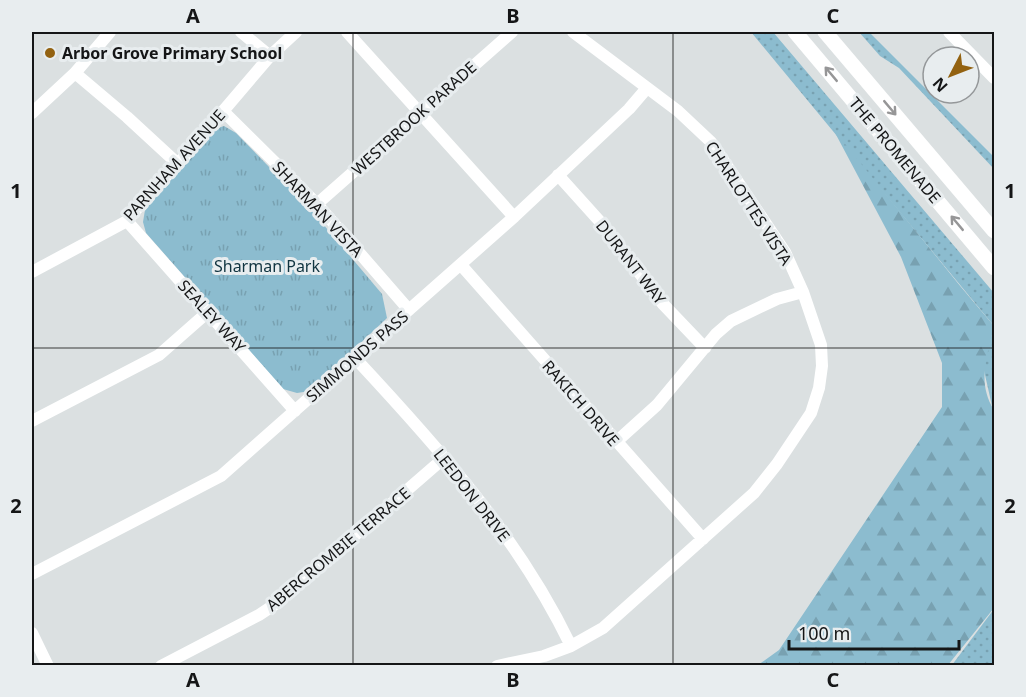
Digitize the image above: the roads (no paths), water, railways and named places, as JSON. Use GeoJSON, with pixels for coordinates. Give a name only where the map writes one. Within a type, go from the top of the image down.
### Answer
{"type":"FeatureCollection","features":[{"type":"Feature","properties":{"kind":"main road","name":"THE PROMENADE"},"geometry":{"type":"LineString","coordinates":[[795,32],[994,268]]}},
{"type":"Feature","properties":{"kind":"main road","name":"THE PROMENADE"},"geometry":{"type":"LineString","coordinates":[[825,32],[994,231]]}},
{"type":"Feature","properties":{"kind":"street"},"geometry":{"type":"LineString","coordinates":[[32,113],[75,73],[110,32]]}},
{"type":"Feature","properties":{"kind":"street"},"geometry":{"type":"LineString","coordinates":[[241,32],[270,56]]}},
{"type":"Feature","properties":{"kind":"street","name":"PARNHAM AVENUE"},"geometry":{"type":"LineString","coordinates":[[32,272],[128,221],[153,189],[178,164],[270,56],[296,32]]}},
{"type":"Feature","properties":{"kind":"street"},"geometry":{"type":"LineString","coordinates":[[347,32],[514,217]]}},
{"type":"Feature","properties":{"kind":"street","name":"WESTBROOK PARADE"},"geometry":{"type":"LineString","coordinates":[[317,204],[512,32]]}},
{"type":"Feature","properties":{"kind":"street","name":"CHARLOTTES VISTA"},"geometry":{"type":"LineString","coordinates":[[497,666],[544,656],[571,646],[603,628],[754,493],[777,464],[811,413],[819,388],[821,345],[803,292],[785,252],[711,142],[678,111],[573,32]]}},
{"type":"Feature","properties":{"kind":"street"},"geometry":{"type":"LineString","coordinates":[[948,32],[994,78]]}},
{"type":"Feature","properties":{"kind":"street"},"geometry":{"type":"LineString","coordinates":[[75,73],[128,117],[178,164]]}},
{"type":"Feature","properties":{"kind":"street","name":"SIMMONDS PASS"},"geometry":{"type":"LineString","coordinates":[[32,574],[221,476],[514,217],[629,110],[647,88]]}},
{"type":"Feature","properties":{"kind":"street","name":"SHARMAN VISTA"},"geometry":{"type":"LineString","coordinates":[[223,111],[317,204],[410,310]]}},
{"type":"Feature","properties":{"kind":"street","name":"DURANT WAY"},"geometry":{"type":"LineString","coordinates":[[558,175],[603,225],[663,304],[705,348]]}},
{"type":"Feature","properties":{"kind":"street","name":"SEALEY WAY"},"geometry":{"type":"LineString","coordinates":[[128,221],[295,411]]}},
{"type":"Feature","properties":{"kind":"street","name":"RAKICH DRIVE"},"geometry":{"type":"LineString","coordinates":[[461,265],[703,539]]}},
{"type":"Feature","properties":{"kind":"street"},"geometry":{"type":"LineString","coordinates":[[616,442],[657,405],[716,334],[731,321],[777,299],[803,292]]}},
{"type":"Feature","properties":{"kind":"street"},"geometry":{"type":"LineString","coordinates":[[32,421],[159,355],[209,311]]}},
{"type":"Feature","properties":{"kind":"street","name":"LEEDON DRIVE"},"geometry":{"type":"LineString","coordinates":[[355,358],[494,518],[556,614],[571,646]]}},
{"type":"Feature","properties":{"kind":"street","name":"ABERCROMBIE TERRACE"},"geometry":{"type":"LineString","coordinates":[[161,666],[259,615],[277,603],[444,458]]}},
{"type":"Feature","properties":{"kind":"street"},"geometry":{"type":"LineString","coordinates":[[32,633],[48,666]]}},
{"type":"Feature","properties":{"kind":"place","name":"Arbor Grove Primary School"},"geometry":{"type":"Point","coordinates":[50,53]}},
{"type":"Feature","properties":{"kind":"park label","name":"Sharman Park"},"geometry":{"type":"Point","coordinates":[267,266]}}]}
